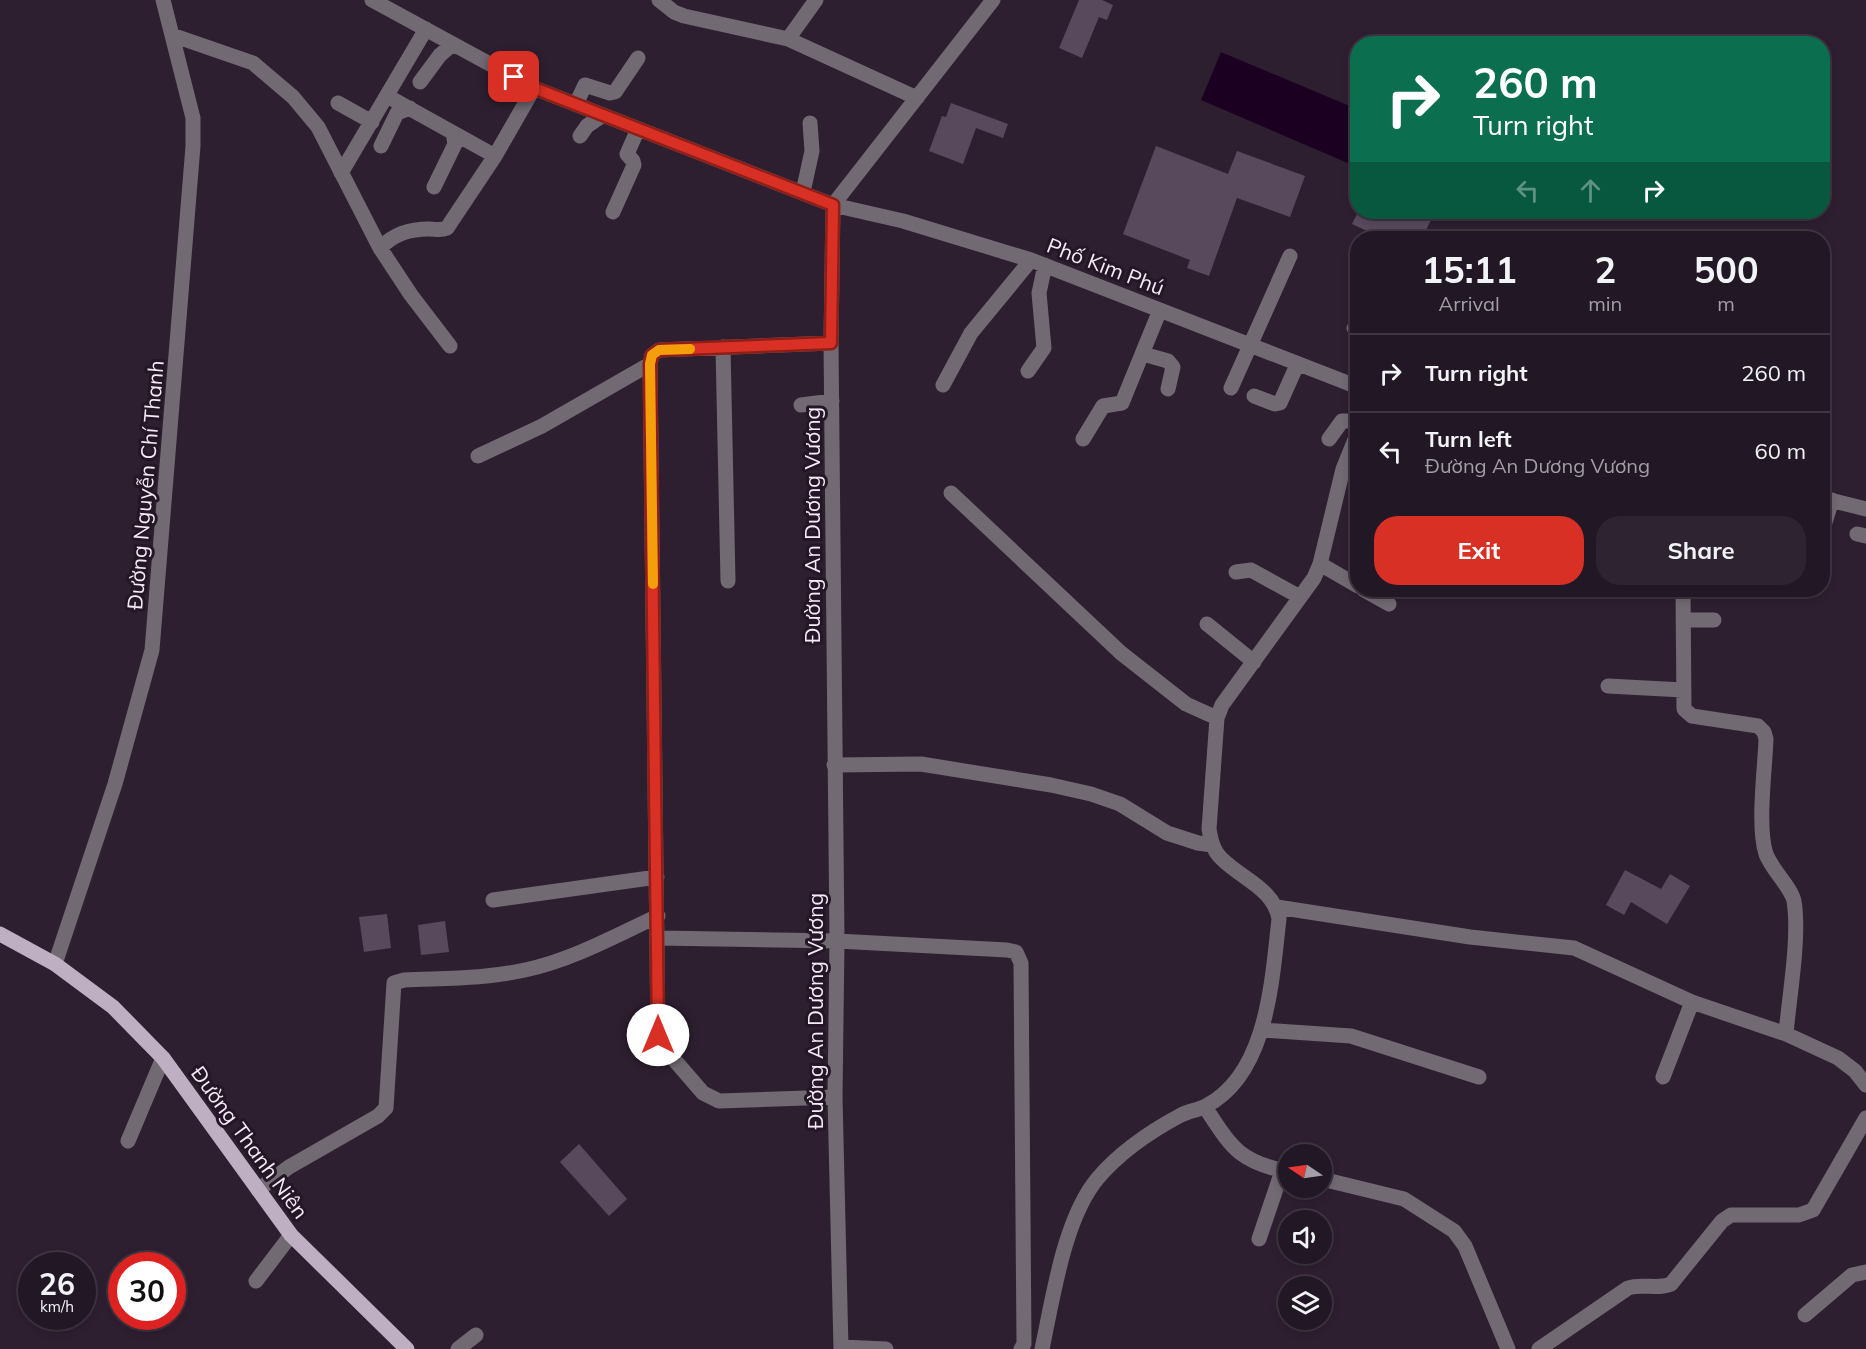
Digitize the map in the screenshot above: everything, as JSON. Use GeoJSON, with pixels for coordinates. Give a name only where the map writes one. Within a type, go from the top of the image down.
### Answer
{"type":"FeatureCollection","features":[{"type":"Feature","properties":{"kind":"main road","name":"Đường Thanh Niên"},"geometry":{"type":"LineString","coordinates":[[0,934],[56,964],[113,1007],[163,1058],[291,1235],[406,1349]]}},
{"type":"Feature","properties":{"kind":"street","name":"Đường Nguyễn Chí Thanh"},"geometry":{"type":"LineString","coordinates":[[56,964],[115,784],[152,650],[194,118],[163,0]]}},
{"type":"Feature","properties":{"kind":"street"},"geometry":{"type":"LineString","coordinates":[[372,0],[534,88],[833,205],[993,0]]}},
{"type":"Feature","properties":{"kind":"street"},"geometry":{"type":"LineString","coordinates":[[659,0],[674,12],[684,16],[788,39],[917,98]]}},
{"type":"Feature","properties":{"kind":"street"},"geometry":{"type":"LineString","coordinates":[[788,39],[816,0]]}},
{"type":"Feature","properties":{"kind":"street"},"geometry":{"type":"LineString","coordinates":[[341,173],[426,29]]}},
{"type":"Feature","properties":{"kind":"street"},"geometry":{"type":"LineString","coordinates":[[172,36],[253,63],[293,97],[318,127],[380,248],[411,295],[450,346]]}},
{"type":"Feature","properties":{"kind":"street"},"geometry":{"type":"LineString","coordinates":[[420,82],[440,55],[453,44]]}},
{"type":"Feature","properties":{"kind":"street"},"geometry":{"type":"LineString","coordinates":[[576,104],[585,85],[610,93],[615,92],[638,58]]}},
{"type":"Feature","properties":{"kind":"street"},"geometry":{"type":"LineString","coordinates":[[380,248],[390,238],[401,233],[431,229],[441,231],[447,228],[495,156],[534,88]]}},
{"type":"Feature","properties":{"kind":"street"},"geometry":{"type":"LineString","coordinates":[[387,96],[495,156]]}},
{"type":"Feature","properties":{"kind":"street"},"geometry":{"type":"LineString","coordinates":[[338,103],[372,122]]}},
{"type":"Feature","properties":{"kind":"street"},"geometry":{"type":"LineString","coordinates":[[381,146],[397,113],[410,108]]}},
{"type":"Feature","properties":{"kind":"street"},"geometry":{"type":"LineString","coordinates":[[580,136],[587,126],[603,115]]}},
{"type":"Feature","properties":{"kind":"street"},"geometry":{"type":"LineString","coordinates":[[803,192],[812,151],[810,123]]}},
{"type":"Feature","properties":{"kind":"street"},"geometry":{"type":"LineString","coordinates":[[613,212],[634,165],[633,160],[627,154],[638,129]]}},
{"type":"Feature","properties":{"kind":"street"},"geometry":{"type":"LineString","coordinates":[[434,187],[455,144],[453,133]]}},
{"type":"Feature","properties":{"kind":"street","name":"Phố Kim Phú"},"geometry":{"type":"LineString","coordinates":[[833,205],[903,221],[1038,262],[1350,384]]}},
{"type":"Feature","properties":{"kind":"street","name":"Đường An Dương Vương"},"geometry":{"type":"LineString","coordinates":[[833,205],[831,343],[837,941],[835,1097],[841,1348]]}},
{"type":"Feature","properties":{"kind":"street"},"geometry":{"type":"LineString","coordinates":[[1231,388],[1290,256]]}},
{"type":"Feature","properties":{"kind":"street"},"geometry":{"type":"LineString","coordinates":[[1028,371],[1044,348],[1038,262]]}},
{"type":"Feature","properties":{"kind":"street"},"geometry":{"type":"LineString","coordinates":[[943,385],[971,333],[1038,262]]}},
{"type":"Feature","properties":{"kind":"street"},"geometry":{"type":"LineString","coordinates":[[1083,439],[1103,406],[1122,404],[1160,310]]}},
{"type":"Feature","properties":{"kind":"street"},"geometry":{"type":"LineString","coordinates":[[831,343],[659,350],[652,355],[650,364],[658,1035],[664,1048],[703,1093],[719,1101],[835,1097]]}},
{"type":"Feature","properties":{"kind":"street"},"geometry":{"type":"LineString","coordinates":[[723,347],[728,581]]}},
{"type":"Feature","properties":{"kind":"street"},"geometry":{"type":"LineString","coordinates":[[1143,354],[1168,361],[1173,367],[1168,389]]}},
{"type":"Feature","properties":{"kind":"street"},"geometry":{"type":"LineString","coordinates":[[478,456],[542,426],[650,364]]}},
{"type":"Feature","properties":{"kind":"street"},"geometry":{"type":"LineString","coordinates":[[1254,396],[1275,404],[1280,403],[1297,365]]}},
{"type":"Feature","properties":{"kind":"street"},"geometry":{"type":"LineString","coordinates":[[801,405],[832,401]]}},
{"type":"Feature","properties":{"kind":"street"},"geometry":{"type":"LineString","coordinates":[[1329,439],[1342,421],[1350,421]]}},
{"type":"Feature","properties":{"kind":"street"},"geometry":{"type":"LineString","coordinates":[[1042,1349],[1066,1242],[1076,1216],[1096,1180],[1127,1149],[1182,1114],[1204,1107],[1221,1097],[1234,1082],[1255,1047],[1262,1030],[1268,1009],[1279,919],[1277,907],[1271,897],[1220,859],[1212,845],[1209,829],[1217,718],[1222,705],[1300,597],[1320,564],[1343,469],[1350,452]]}},
{"type":"Feature","properties":{"kind":"street"},"geometry":{"type":"LineString","coordinates":[[951,493],[1121,653],[1186,704],[1217,718]]}},
{"type":"Feature","properties":{"kind":"street"},"geometry":{"type":"LineString","coordinates":[[1830,500],[1866,508]]}},
{"type":"Feature","properties":{"kind":"street"},"geometry":{"type":"LineString","coordinates":[[1320,564],[1350,581]]}},
{"type":"Feature","properties":{"kind":"street"},"geometry":{"type":"LineString","coordinates":[[1236,572],[1251,570],[1300,597]]}},
{"type":"Feature","properties":{"kind":"street"},"geometry":{"type":"LineString","coordinates":[[1376,597],[1389,604]]}},
{"type":"Feature","properties":{"kind":"street"},"geometry":{"type":"LineString","coordinates":[[1683,597],[1684,709],[1692,716],[1758,726],[1764,732],[1766,739],[1763,822],[1766,852],[1774,870],[1793,898],[1796,919],[1786,1034]]}},
{"type":"Feature","properties":{"kind":"street"},"geometry":{"type":"LineString","coordinates":[[1684,620],[1714,620]]}},
{"type":"Feature","properties":{"kind":"street"},"geometry":{"type":"LineString","coordinates":[[1207,624],[1254,662]]}},
{"type":"Feature","properties":{"kind":"street"},"geometry":{"type":"LineString","coordinates":[[1608,686],[1683,690]]}},
{"type":"Feature","properties":{"kind":"street"},"geometry":{"type":"LineString","coordinates":[[834,765],[921,764],[1051,785],[1091,794],[1120,804],[1167,833],[1212,845]]}},
{"type":"Feature","properties":{"kind":"street"},"geometry":{"type":"LineString","coordinates":[[493,900],[657,877]]}},
{"type":"Feature","properties":{"kind":"street"},"geometry":{"type":"LineString","coordinates":[[1277,907],[1488,940],[1574,948],[1692,1002],[1786,1034],[1838,1058],[1855,1071],[1866,1085]]}},
{"type":"Feature","properties":{"kind":"street"},"geometry":{"type":"LineString","coordinates":[[258,1190],[289,1167],[378,1116],[386,1108],[394,983],[404,980],[488,976],[527,970],[588,948],[658,916]]}},
{"type":"Feature","properties":{"kind":"street"},"geometry":{"type":"LineString","coordinates":[[658,938],[837,941],[1016,952],[1019,957],[1024,1344],[1021,1349]]}},
{"type":"Feature","properties":{"kind":"street"},"geometry":{"type":"LineString","coordinates":[[1663,1077],[1692,1002]]}},
{"type":"Feature","properties":{"kind":"street"},"geometry":{"type":"LineString","coordinates":[[1262,1030],[1351,1036],[1479,1077]]}},
{"type":"Feature","properties":{"kind":"street"},"geometry":{"type":"LineString","coordinates":[[128,1141],[163,1058]]}},
{"type":"Feature","properties":{"kind":"street"},"geometry":{"type":"LineString","coordinates":[[1204,1107],[1226,1139],[1241,1155],[1261,1166],[1278,1170]]}},
{"type":"Feature","properties":{"kind":"street"},"geometry":{"type":"LineString","coordinates":[[1539,1349],[1628,1288],[1637,1285],[1662,1288],[1671,1284],[1722,1221],[1731,1215],[1799,1215],[1813,1210],[1866,1118]]}},
{"type":"Feature","properties":{"kind":"street"},"geometry":{"type":"LineString","coordinates":[[1332,1181],[1404,1199],[1454,1231],[1465,1246],[1508,1349]]}},
{"type":"Feature","properties":{"kind":"street"},"geometry":{"type":"LineString","coordinates":[[1259,1239],[1278,1189]]}},
{"type":"Feature","properties":{"kind":"street"},"geometry":{"type":"LineString","coordinates":[[256,1281],[291,1235]]}},
{"type":"Feature","properties":{"kind":"street"},"geometry":{"type":"LineString","coordinates":[[1805,1316],[1852,1275],[1866,1272]]}},
{"type":"Feature","properties":{"kind":"street"},"geometry":{"type":"LineString","coordinates":[[458,1349],[476,1335]]}},
{"type":"Feature","properties":{"kind":"street"},"geometry":{"type":"LineString","coordinates":[[841,1348],[886,1349]]}},
{"type":"Feature","properties":{"kind":"shaded area"},"geometry":{"type":"Polygon","coordinates":[[[1221,52],[1350,106],[1350,164],[1201,100],[1221,52]]]}},
{"type":"Feature","properties":{"kind":"building"},"geometry":{"type":"Polygon","coordinates":[[[1079,0],[1102,0],[1113,5],[1107,20],[1099,17],[1082,58],[1059,48],[1079,0]]]}},
{"type":"Feature","properties":{"kind":"building"},"geometry":{"type":"Polygon","coordinates":[[[951,103],[1008,124],[1003,138],[976,128],[963,164],[929,151],[942,116],[946,117],[951,103]]]}},
{"type":"Feature","properties":{"kind":"building"},"geometry":{"type":"Polygon","coordinates":[[[1156,146],[1228,174],[1237,151],[1305,176],[1290,217],[1237,198],[1209,276],[1187,268],[1190,260],[1123,234],[1156,146]]]}},
{"type":"Feature","properties":{"kind":"building"},"geometry":{"type":"Polygon","coordinates":[[[1354,219],[1432,219],[1426,231],[1367,231],[1352,224],[1354,219]]]}},
{"type":"Feature","properties":{"kind":"building"},"geometry":{"type":"Polygon","coordinates":[[[1625,870],[1661,889],[1670,874],[1690,886],[1667,924],[1631,902],[1624,915],[1606,905],[1625,870]]]}},
{"type":"Feature","properties":{"kind":"building"},"geometry":{"type":"Polygon","coordinates":[[[387,914],[391,948],[364,952],[359,917],[387,914]]]}},
{"type":"Feature","properties":{"kind":"building"},"geometry":{"type":"Polygon","coordinates":[[[445,921],[449,952],[421,955],[418,925],[445,921]]]}},
{"type":"Feature","properties":{"kind":"building"},"geometry":{"type":"Polygon","coordinates":[[[579,1144],[627,1199],[609,1216],[560,1162],[579,1144]]]}},
{"type":"Feature","properties":{"kind":"slow traffic"},"geometry":{"type":"LineString","coordinates":[[653,584],[650,364],[652,355],[659,350],[690,349]]}},
{"type":"Feature","properties":{"kind":"route"},"geometry":{"type":"LineString","coordinates":[[514,77],[534,88],[833,205],[831,343],[659,350],[652,355],[650,364],[658,1035]]}}]}
